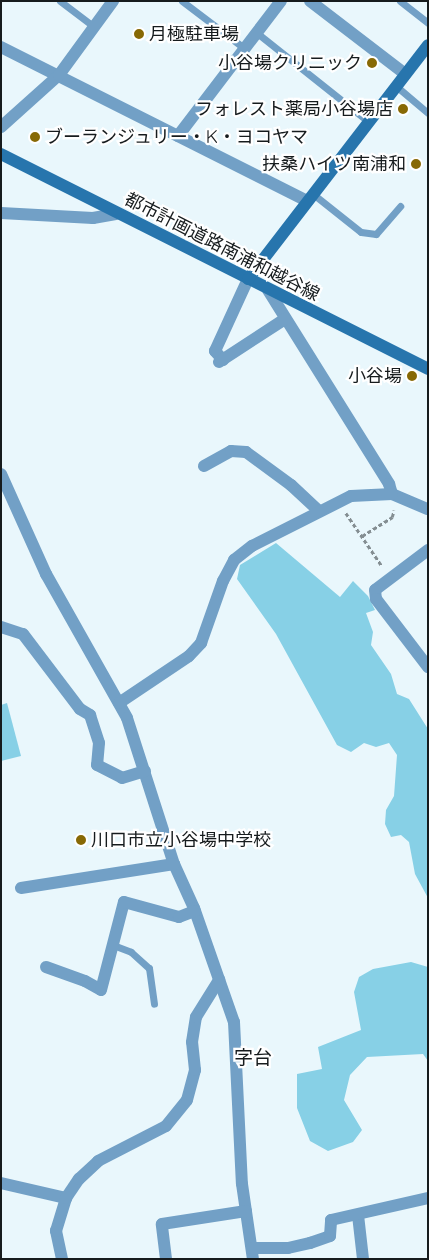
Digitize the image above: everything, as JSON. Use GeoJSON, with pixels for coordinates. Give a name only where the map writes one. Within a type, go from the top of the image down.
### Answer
{"type":"FeatureCollection","features":[{"type":"Feature","properties":{"kind":"street"},"geometry":{"type":"LineString","coordinates":[[1,127],[59,75],[113,1]]}},
{"type":"Feature","properties":{"kind":"street"},"geometry":{"type":"LineString","coordinates":[[178,136],[281,1]]}},
{"type":"Feature","properties":{"kind":"street"},"geometry":{"type":"LineString","coordinates":[[310,1],[405,74]]}},
{"type":"Feature","properties":{"kind":"street"},"geometry":{"type":"LineString","coordinates":[[284,319],[221,361],[215,351],[248,279],[428,45]]}},
{"type":"Feature","properties":{"kind":"street"},"geometry":{"type":"LineString","coordinates":[[1,47],[178,136],[310,197]]}},
{"type":"Feature","properties":{"kind":"street","name":"都市計画道路南浦和越谷線"},"geometry":{"type":"LineString","coordinates":[[1,154],[116,214],[428,369]]}},
{"type":"Feature","properties":{"kind":"street"},"geometry":{"type":"LineString","coordinates":[[1,213],[93,218],[116,214]]}},
{"type":"Feature","properties":{"kind":"street"},"geometry":{"type":"LineString","coordinates":[[268,290],[284,319],[328,385],[394,495]]}},
{"type":"Feature","properties":{"kind":"street"},"geometry":{"type":"LineString","coordinates":[[204,466],[231,451],[246,452],[283,478],[319,511]]}},
{"type":"Feature","properties":{"kind":"street"},"geometry":{"type":"LineString","coordinates":[[1,474],[46,574],[127,718],[174,864],[195,911],[234,1022],[246,1211],[252,1254],[310,1243],[330,1236],[331,1220],[426,1202]]}},
{"type":"Feature","properties":{"kind":"street"},"geometry":{"type":"LineString","coordinates":[[119,703],[189,656],[201,643],[223,581],[234,560],[252,546],[351,496],[394,495],[428,509]]}},
{"type":"Feature","properties":{"kind":"street"},"geometry":{"type":"LineString","coordinates":[[428,550],[375,590],[376,600],[428,667]]}},
{"type":"Feature","properties":{"kind":"street"},"geometry":{"type":"LineString","coordinates":[[1,628],[23,634],[80,709],[90,715],[99,743],[96,765],[122,778],[145,771]]}},
{"type":"Feature","properties":{"kind":"street"},"geometry":{"type":"LineString","coordinates":[[21,888],[174,864]]}},
{"type":"Feature","properties":{"kind":"street"},"geometry":{"type":"LineString","coordinates":[[46,967],[85,980],[100,990],[124,902],[179,917],[195,911]]}},
{"type":"Feature","properties":{"kind":"street"},"geometry":{"type":"LineString","coordinates":[[62,1259],[56,1231],[66,1198],[79,1179],[98,1160],[166,1126],[187,1100],[195,1070],[192,1042],[196,1017],[220,980]]}},
{"type":"Feature","properties":{"kind":"street"},"geometry":{"type":"LineString","coordinates":[[1,1183],[66,1198]]}},
{"type":"Feature","properties":{"kind":"street"},"geometry":{"type":"LineString","coordinates":[[166,1259],[162,1224],[246,1211]]}},
{"type":"Feature","properties":{"kind":"street"},"geometry":{"type":"LineString","coordinates":[[358,1215],[363,1259]]}},
{"type":"Feature","properties":{"kind":"lane"},"geometry":{"type":"LineString","coordinates":[[60,1],[93,26]]}},
{"type":"Feature","properties":{"kind":"lane"},"geometry":{"type":"LineString","coordinates":[[182,1],[244,48]]}},
{"type":"Feature","properties":{"kind":"lane"},"geometry":{"type":"LineString","coordinates":[[400,1],[428,23]]}},
{"type":"Feature","properties":{"kind":"lane"},"geometry":{"type":"LineString","coordinates":[[256,32],[369,122]]}},
{"type":"Feature","properties":{"kind":"lane"},"geometry":{"type":"LineString","coordinates":[[396,86],[428,113]]}},
{"type":"Feature","properties":{"kind":"lane"},"geometry":{"type":"LineString","coordinates":[[310,197],[361,232],[376,234],[400,206]]}},
{"type":"Feature","properties":{"kind":"lane"},"geometry":{"type":"LineString","coordinates":[[113,945],[131,952],[149,968],[154,1004]]}},
{"type":"Feature","properties":{"kind":"path"},"geometry":{"type":"LineString","coordinates":[[362,536],[392,517],[394,495]]}},
{"type":"Feature","properties":{"kind":"path"},"geometry":{"type":"LineString","coordinates":[[338,501],[391,579]]}},
{"type":"Feature","properties":{"kind":"shaded area"},"geometry":{"type":"Polygon","coordinates":[[[276,543],[340,597],[353,581],[368,596],[375,610],[366,613],[373,632],[371,645],[391,674],[397,694],[409,699],[428,729],[428,898],[415,874],[409,842],[401,835],[391,837],[385,824],[386,810],[394,796],[397,755],[389,743],[376,747],[364,743],[351,752],[337,745],[276,634],[237,579],[240,565],[276,543]]]}},
{"type":"Feature","properties":{"kind":"shaded area"},"geometry":{"type":"Polygon","coordinates":[[[7,703],[21,756],[1,761],[1,705],[7,703]]]}},
{"type":"Feature","properties":{"kind":"shaded area"},"geometry":{"type":"Polygon","coordinates":[[[411,962],[428,967],[428,1061],[423,1054],[367,1057],[350,1075],[344,1100],[362,1130],[353,1142],[328,1151],[310,1141],[297,1108],[297,1074],[322,1069],[318,1047],[361,1030],[354,992],[359,977],[373,969],[411,962]]]}},
{"type":"Feature","properties":{"kind":"place","name":"月極駐車場"},"geometry":{"type":"Point","coordinates":[139,34]}},
{"type":"Feature","properties":{"kind":"place","name":"小谷場クリニック"},"geometry":{"type":"Point","coordinates":[372,63]}},
{"type":"Feature","properties":{"kind":"place","name":"フォレスト薬局小谷場店"},"geometry":{"type":"Point","coordinates":[403,109]}},
{"type":"Feature","properties":{"kind":"place","name":"ブーランジュリー・K・ヨコヤマ"},"geometry":{"type":"Point","coordinates":[35,137]}},
{"type":"Feature","properties":{"kind":"place","name":"扶桑ハイツ南浦和"},"geometry":{"type":"Point","coordinates":[416,164]}},
{"type":"Feature","properties":{"kind":"place","name":"小谷場"},"geometry":{"type":"Point","coordinates":[412,376]}},
{"type":"Feature","properties":{"kind":"place","name":"川口市立小谷場中学校"},"geometry":{"type":"Point","coordinates":[81,840]}},
{"type":"Feature","properties":{"kind":"district","name":"字台"},"geometry":{"type":"Point","coordinates":[253,1058]}}]}
